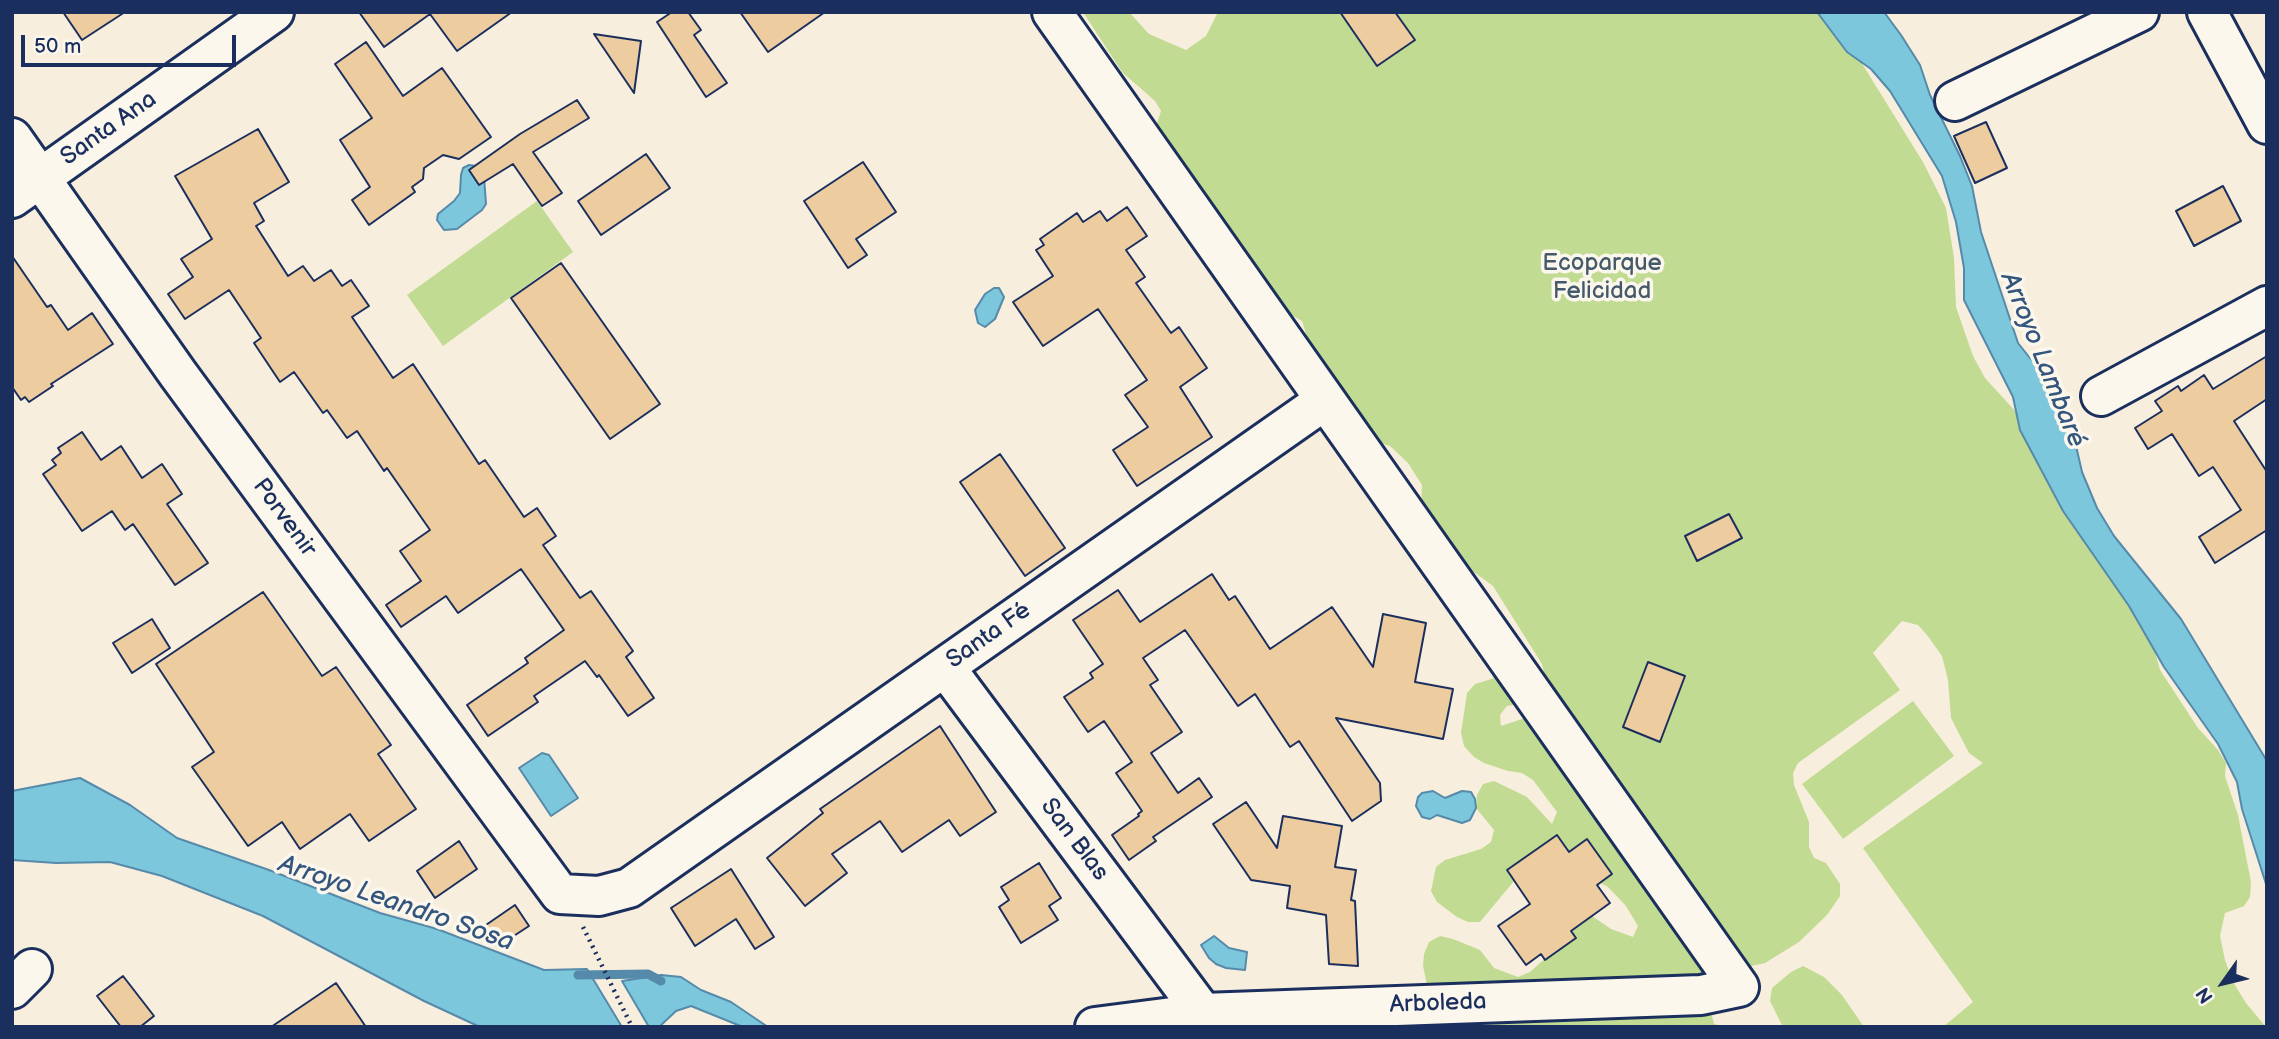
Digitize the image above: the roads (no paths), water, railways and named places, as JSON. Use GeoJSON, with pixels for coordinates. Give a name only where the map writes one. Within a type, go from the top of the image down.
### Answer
{"type":"FeatureCollection","features":[{"type":"Feature","properties":{"kind":"street","name":"Santa Ana"},"geometry":{"type":"LineString","coordinates":[[26,188],[274,12]]}},
{"type":"Feature","properties":{"kind":"street"},"geometry":{"type":"LineString","coordinates":[[1052,12],[1324,401]]}},
{"type":"Feature","properties":{"kind":"street"},"geometry":{"type":"LineString","coordinates":[[1955,101],[2139,12]]}},
{"type":"Feature","properties":{"kind":"street"},"geometry":{"type":"LineString","coordinates":[[2207,12],[2267,124]]}},
{"type":"Feature","properties":{"kind":"street","name":"Porvenir"},"geometry":{"type":"LineString","coordinates":[[12,138],[26,188],[178,374],[560,894]]}},
{"type":"Feature","properties":{"kind":"street"},"geometry":{"type":"LineString","coordinates":[[2101,396],[2267,306]]}},
{"type":"Feature","properties":{"kind":"street","name":"Santa Fé"},"geometry":{"type":"LineString","coordinates":[[560,894],[599,896],[629,888],[1324,401]]}},
{"type":"Feature","properties":{"kind":"street","name":"Arboleda"},"geometry":{"type":"LineString","coordinates":[[1095,1027],[1203,1013],[1701,995],[1739,987],[1324,401]]}},
{"type":"Feature","properties":{"kind":"street","name":"San Blas"},"geometry":{"type":"LineString","coordinates":[[945,667],[1203,1013]]}},
{"type":"Feature","properties":{"kind":"water"},"geometry":{"type":"Polygon","coordinates":[[[1817,12],[1884,12],[1920,65],[1930,95],[1972,186],[1981,232],[2018,343],[2037,367],[2068,423],[2082,472],[2097,508],[2114,536],[2181,619],[2267,761],[2267,887],[2242,809],[2237,782],[2218,744],[2164,667],[2129,606],[2063,511],[2020,430],[2013,397],[1964,300],[1964,268],[1956,222],[1942,176],[1890,91],[1871,69],[1847,52],[1817,12]]]}},
{"type":"Feature","properties":{"kind":"water"},"geometry":{"type":"Polygon","coordinates":[[[476,166],[484,177],[486,204],[457,229],[444,230],[437,220],[438,214],[460,193],[463,168],[476,166]]]}},
{"type":"Feature","properties":{"kind":"water"},"geometry":{"type":"Polygon","coordinates":[[[999,288],[1004,297],[995,319],[985,327],[978,323],[975,310],[985,294],[999,288]]]}},
{"type":"Feature","properties":{"kind":"water"},"geometry":{"type":"Polygon","coordinates":[[[542,753],[549,755],[578,798],[551,816],[519,768],[542,753]]]}},
{"type":"Feature","properties":{"kind":"water"},"geometry":{"type":"Polygon","coordinates":[[[80,778],[130,805],[177,838],[380,913],[437,929],[544,970],[587,969],[622,1027],[480,1027],[424,1001],[263,916],[162,876],[110,862],[56,863],[12,860],[12,791],[80,778]]]}},
{"type":"Feature","properties":{"kind":"water"},"geometry":{"type":"Polygon","coordinates":[[[1433,791],[1445,798],[1462,791],[1471,792],[1476,808],[1470,820],[1462,823],[1437,815],[1430,819],[1422,817],[1416,806],[1418,797],[1422,793],[1433,791]]]}},
{"type":"Feature","properties":{"kind":"water"},"geometry":{"type":"Polygon","coordinates":[[[1214,936],[1229,948],[1247,952],[1245,970],[1226,968],[1209,958],[1201,945],[1214,936]]]}},
{"type":"Feature","properties":{"kind":"water"},"geometry":{"type":"Polygon","coordinates":[[[661,975],[681,977],[701,990],[731,1002],[768,1027],[743,1027],[691,1006],[676,1011],[659,1027],[649,1027],[622,981],[661,975]]]}},
{"type":"Feature","properties":{"kind":"waterway","name":"Arroyo Leandro Sosa"},"geometry":{"type":"LineString","coordinates":[[578,975],[648,974],[661,981]]}},
{"type":"Feature","properties":{"kind":"park label","name":"Ecoparque Felicidad"},"geometry":{"type":"Point","coordinates":[1602,278]}},
{"type":"Feature","properties":{"kind":"water label","name":"Arroyo Lambaré"},"geometry":{"type":"Point","coordinates":[2042,360]}}]}
